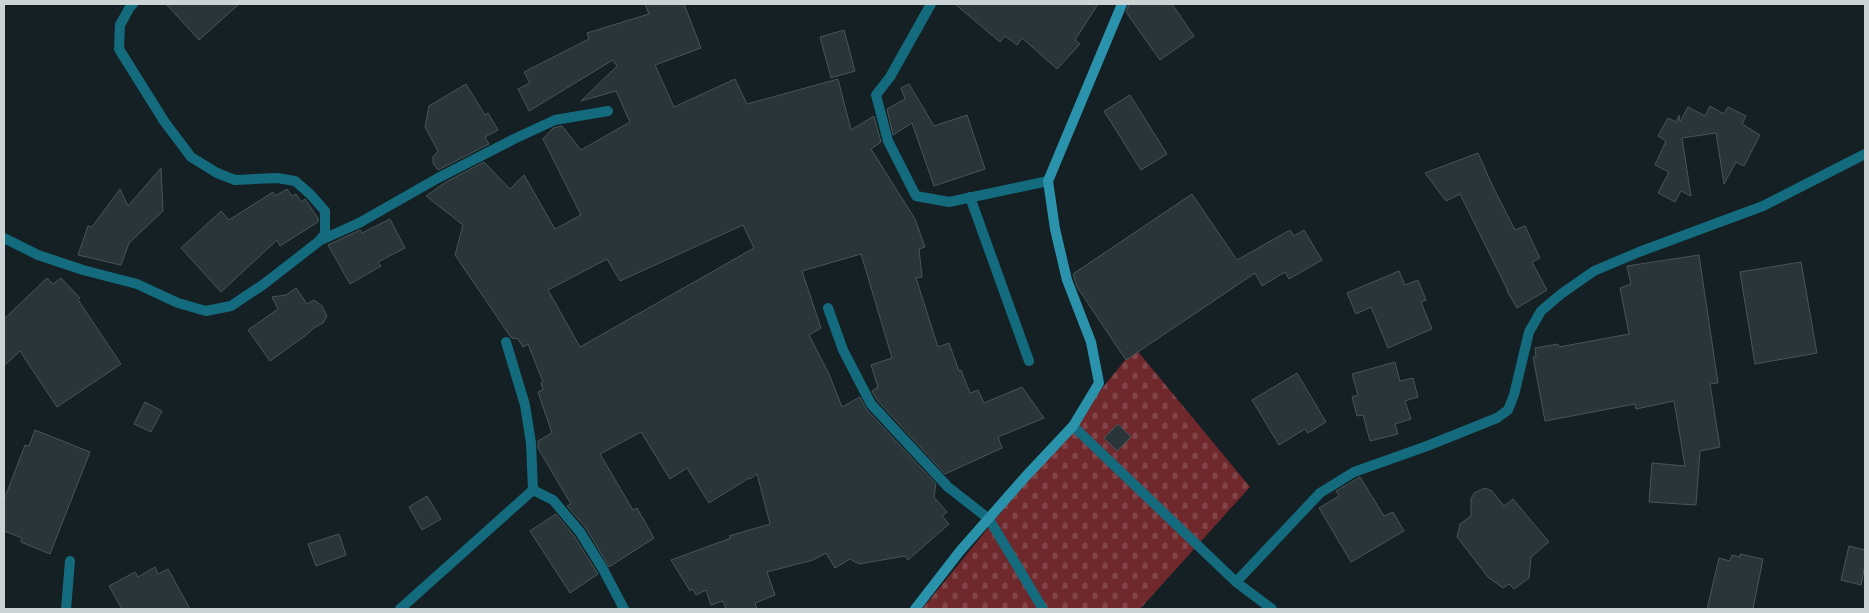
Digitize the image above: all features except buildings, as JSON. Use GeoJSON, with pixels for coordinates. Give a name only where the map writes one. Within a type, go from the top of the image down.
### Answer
{"type":"FeatureCollection","features":[{"type":"Feature","properties":{"kind":"street"},"geometry":{"type":"LineString","coordinates":[[4,238],[38,255],[83,270],[137,284],[178,303],[206,311],[231,306],[264,284],[318,242],[325,234],[325,211],[310,194],[295,182],[277,178],[235,180],[218,173],[191,157],[164,121],[119,49],[120,25],[133,4]]}},
{"type":"Feature","properties":{"kind":"street"},"geometry":{"type":"LineString","coordinates":[[931,4],[890,77],[876,94],[888,142],[916,196],[949,202],[1048,181]]}},
{"type":"Feature","properties":{"kind":"street"},"geometry":{"type":"LineString","coordinates":[[915,609],[960,551],[1073,426],[1098,382],[1092,342],[1067,280],[1055,229],[1048,181],[1122,4]]}},
{"type":"Feature","properties":{"kind":"street"},"geometry":{"type":"LineString","coordinates":[[318,242],[359,223],[438,178],[555,120],[608,111]]}},
{"type":"Feature","properties":{"kind":"street"},"geometry":{"type":"LineString","coordinates":[[1236,582],[1320,493],[1354,472],[1480,425],[1497,418],[1508,410],[1514,396],[1529,332],[1541,311],[1561,294],[1588,276],[1639,252],[1763,206],[1865,154]]}},
{"type":"Feature","properties":{"kind":"street"},"geometry":{"type":"LineString","coordinates":[[970,197],[1029,361]]}},
{"type":"Feature","properties":{"kind":"street"},"geometry":{"type":"LineString","coordinates":[[828,308],[844,350],[871,404],[948,487],[989,519],[1043,609]]}},
{"type":"Feature","properties":{"kind":"street"},"geometry":{"type":"LineString","coordinates":[[506,342],[525,404],[531,443],[533,490]]}},
{"type":"Feature","properties":{"kind":"street"},"geometry":{"type":"LineString","coordinates":[[1073,426],[1236,582],[1272,609]]}},
{"type":"Feature","properties":{"kind":"street"},"geometry":{"type":"LineString","coordinates":[[400,609],[533,490]]}},
{"type":"Feature","properties":{"kind":"street"},"geometry":{"type":"LineString","coordinates":[[533,490],[553,500],[580,532],[603,569],[624,609]]}},
{"type":"Feature","properties":{"kind":"street"},"geometry":{"type":"LineString","coordinates":[[66,609],[70,561]]}},
{"type":"Feature","properties":{"kind":"green space"},"geometry":{"type":"Polygon","coordinates":[[[1135,348],[1250,487],[1140,609],[922,609],[1135,348]]]}}]}
